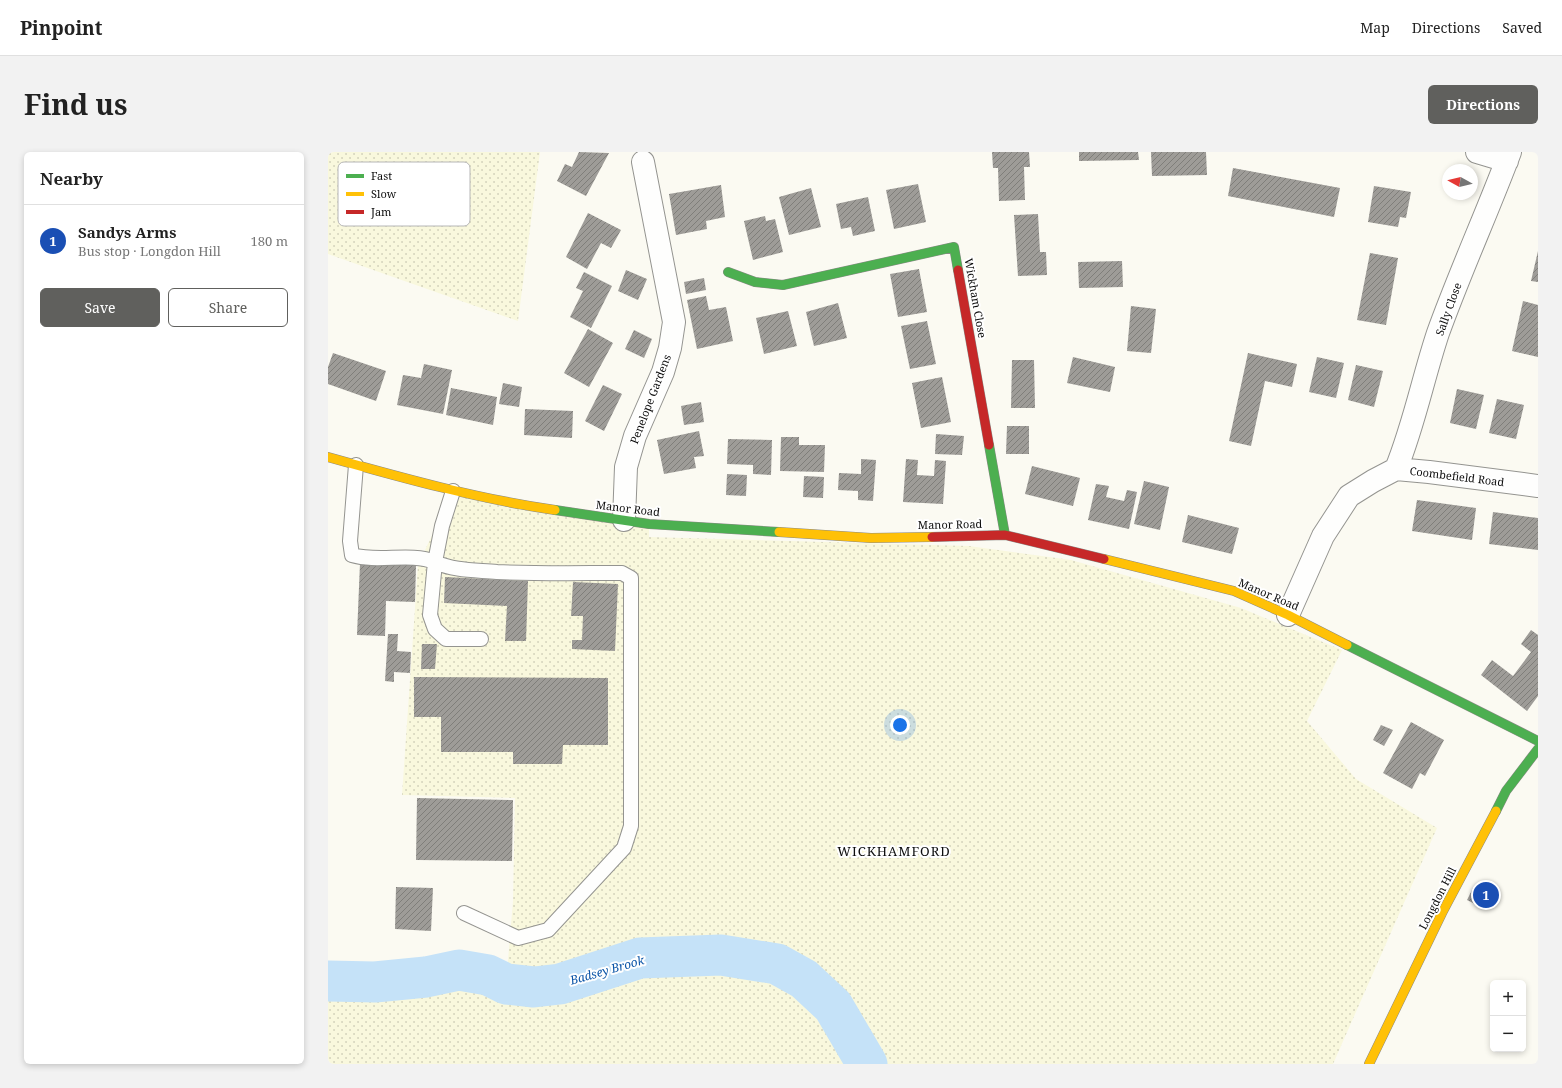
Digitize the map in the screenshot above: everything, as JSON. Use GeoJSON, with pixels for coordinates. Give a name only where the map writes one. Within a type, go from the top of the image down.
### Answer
{"type":"FeatureCollection","features":[{"type":"Feature","properties":{"kind":"street"},"geometry":{"type":"LineString","coordinates":[[1477,152],[1508,156]]}},
{"type":"Feature","properties":{"kind":"street","name":"Sally Close"},"geometry":{"type":"LineString","coordinates":[[1396,470],[1408,440],[1438,334],[1508,156]]}},
{"type":"Feature","properties":{"kind":"street","name":"Penelope Gardens"},"geometry":{"type":"LineString","coordinates":[[624,520],[626,467],[635,436],[663,372],[670,348],[674,322],[643,162]]}},
{"type":"Feature","properties":{"kind":"street","name":"Wickham Close"},"geometry":{"type":"LineString","coordinates":[[728,272],[739,278],[756,283],[783,285],[954,247],[1006,536]]}},
{"type":"Feature","properties":{"kind":"street","name":"Manor Road"},"geometry":{"type":"LineString","coordinates":[[328,457],[453,491],[507,503],[649,524],[871,538],[1006,536],[1234,592],[1288,615],[1538,741]]}},
{"type":"Feature","properties":{"kind":"street","name":"Coombefield Road"},"geometry":{"type":"LineString","coordinates":[[1288,615],[1323,536],[1349,496],[1373,481],[1396,470],[1429,472],[1538,486]]}},
{"type":"Feature","properties":{"kind":"street","name":"Longdon Hill"},"geometry":{"type":"LineString","coordinates":[[1369,1064],[1442,913],[1506,791],[1538,750]]}},
{"type":"Feature","properties":{"kind":"lane"},"geometry":{"type":"LineString","coordinates":[[356,465],[350,541],[352,555],[366,559],[425,558],[447,568],[462,570],[523,573],[622,573],[631,578],[631,826],[624,848],[548,930],[518,938],[464,913]]}},
{"type":"Feature","properties":{"kind":"lane"},"geometry":{"type":"LineString","coordinates":[[453,491],[442,526],[435,562],[430,616],[435,629],[446,638],[481,639]]}},
{"type":"Feature","properties":{"kind":"green space"},"geometry":{"type":"Polygon","coordinates":[[[328,152],[540,152],[518,321],[328,254],[328,152]]]}},
{"type":"Feature","properties":{"kind":"green space"},"geometry":{"type":"Polygon","coordinates":[[[453,491],[649,524],[649,537],[969,546],[1071,560],[1241,608],[1342,650],[1307,721],[1356,779],[1437,828],[1333,1064],[328,1064],[328,981],[375,982],[426,977],[459,970],[488,975],[506,984],[513,901],[515,798],[402,795],[418,565],[453,491]]]}},
{"type":"Feature","properties":{"kind":"building"},"geometry":{"type":"Polygon","coordinates":[[[579,152],[609,153],[586,196],[557,181],[565,164],[572,167],[579,152]]]}},
{"type":"Feature","properties":{"kind":"building"},"geometry":{"type":"Polygon","coordinates":[[[992,152],[1029,152],[1030,167],[1024,167],[1025,200],[999,201],[998,168],[993,168],[992,152]]]}},
{"type":"Feature","properties":{"kind":"building"},"geometry":{"type":"Polygon","coordinates":[[[1079,152],[1138,152],[1139,160],[1079,161],[1079,152]]]}},
{"type":"Feature","properties":{"kind":"building"},"geometry":{"type":"Polygon","coordinates":[[[1151,152],[1206,152],[1207,175],[1152,176],[1151,152]]]}},
{"type":"Feature","properties":{"kind":"building"},"geometry":{"type":"Polygon","coordinates":[[[1233,168],[1340,188],[1334,217],[1228,196],[1233,168]]]}},
{"type":"Feature","properties":{"kind":"building"},"geometry":{"type":"Polygon","coordinates":[[[918,184],[926,222],[894,229],[886,190],[918,184]]]}},
{"type":"Feature","properties":{"kind":"building"},"geometry":{"type":"Polygon","coordinates":[[[721,185],[725,217],[706,221],[707,229],[676,235],[669,194],[721,185]]]}},
{"type":"Feature","properties":{"kind":"building"},"geometry":{"type":"Polygon","coordinates":[[[1374,186],[1411,192],[1406,218],[1400,217],[1398,227],[1368,222],[1374,186]]]}},
{"type":"Feature","properties":{"kind":"building"},"geometry":{"type":"Polygon","coordinates":[[[811,188],[821,227],[789,235],[779,197],[811,188]]]}},
{"type":"Feature","properties":{"kind":"building"},"geometry":{"type":"Polygon","coordinates":[[[868,197],[875,231],[853,236],[851,227],[841,229],[836,204],[868,197]]]}},
{"type":"Feature","properties":{"kind":"building"},"geometry":{"type":"Polygon","coordinates":[[[588,213],[621,230],[611,248],[601,243],[587,269],[566,257],[588,213]]]}},
{"type":"Feature","properties":{"kind":"building"},"geometry":{"type":"Polygon","coordinates":[[[1038,214],[1040,252],[1046,252],[1047,275],[1018,276],[1014,215],[1038,214]]]}},
{"type":"Feature","properties":{"kind":"building"},"geometry":{"type":"Polygon","coordinates":[[[765,216],[766,221],[775,219],[783,252],[753,260],[744,221],[765,216]]]}},
{"type":"Feature","properties":{"kind":"building"},"geometry":{"type":"Polygon","coordinates":[[[1538,251],[1538,282],[1531,281],[1538,251]]]}},
{"type":"Feature","properties":{"kind":"building"},"geometry":{"type":"Polygon","coordinates":[[[1370,253],[1398,258],[1386,325],[1357,320],[1370,253]]]}},
{"type":"Feature","properties":{"kind":"building"},"geometry":{"type":"Polygon","coordinates":[[[1122,261],[1123,287],[1079,288],[1078,262],[1122,261]]]}},
{"type":"Feature","properties":{"kind":"building"},"geometry":{"type":"Polygon","coordinates":[[[919,269],[927,312],[898,317],[890,274],[919,269]]]}},
{"type":"Feature","properties":{"kind":"building"},"geometry":{"type":"Polygon","coordinates":[[[626,270],[647,279],[638,300],[618,291],[626,270]]]}},
{"type":"Feature","properties":{"kind":"building"},"geometry":{"type":"Polygon","coordinates":[[[584,272],[612,286],[591,328],[570,317],[583,291],[576,288],[584,272]]]}},
{"type":"Feature","properties":{"kind":"building"},"geometry":{"type":"Polygon","coordinates":[[[704,278],[706,290],[686,294],[684,282],[704,278]]]}},
{"type":"Feature","properties":{"kind":"building"},"geometry":{"type":"Polygon","coordinates":[[[706,296],[709,310],[726,307],[733,341],[697,349],[687,300],[706,296]]]}},
{"type":"Feature","properties":{"kind":"building"},"geometry":{"type":"Polygon","coordinates":[[[1523,301],[1538,305],[1538,357],[1512,351],[1523,301]]]}},
{"type":"Feature","properties":{"kind":"building"},"geometry":{"type":"Polygon","coordinates":[[[838,303],[847,338],[814,346],[806,312],[838,303]]]}},
{"type":"Feature","properties":{"kind":"building"},"geometry":{"type":"Polygon","coordinates":[[[1131,306],[1156,309],[1151,353],[1127,351],[1131,306]]]}},
{"type":"Feature","properties":{"kind":"building"},"geometry":{"type":"Polygon","coordinates":[[[788,311],[797,346],[764,354],[756,318],[788,311]]]}},
{"type":"Feature","properties":{"kind":"building"},"geometry":{"type":"Polygon","coordinates":[[[927,321],[936,364],[910,369],[901,326],[927,321]]]}},
{"type":"Feature","properties":{"kind":"building"},"geometry":{"type":"Polygon","coordinates":[[[588,329],[613,343],[589,387],[564,373],[588,329]]]}},
{"type":"Feature","properties":{"kind":"building"},"geometry":{"type":"Polygon","coordinates":[[[634,330],[652,339],[644,358],[625,349],[634,330]]]}},
{"type":"Feature","properties":{"kind":"building"},"geometry":{"type":"Polygon","coordinates":[[[333,353],[386,371],[376,401],[328,384],[328,367],[333,353]]]}},
{"type":"Feature","properties":{"kind":"building"},"geometry":{"type":"Polygon","coordinates":[[[1248,353],[1297,364],[1292,387],[1265,381],[1251,446],[1229,441],[1248,353]]]}},
{"type":"Feature","properties":{"kind":"building"},"geometry":{"type":"Polygon","coordinates":[[[1073,357],[1115,367],[1110,392],[1067,383],[1073,357]]]}},
{"type":"Feature","properties":{"kind":"building"},"geometry":{"type":"Polygon","coordinates":[[[1317,357],[1344,363],[1336,398],[1309,392],[1317,357]]]}},
{"type":"Feature","properties":{"kind":"building"},"geometry":{"type":"Polygon","coordinates":[[[1012,360],[1034,360],[1035,408],[1011,408],[1012,360]]]}},
{"type":"Feature","properties":{"kind":"building"},"geometry":{"type":"Polygon","coordinates":[[[424,364],[452,370],[443,414],[397,405],[403,375],[421,378],[424,364]]]}},
{"type":"Feature","properties":{"kind":"building"},"geometry":{"type":"Polygon","coordinates":[[[1356,365],[1383,371],[1374,407],[1348,400],[1356,365]]]}},
{"type":"Feature","properties":{"kind":"building"},"geometry":{"type":"Polygon","coordinates":[[[942,377],[951,422],[921,428],[912,383],[942,377]]]}},
{"type":"Feature","properties":{"kind":"building"},"geometry":{"type":"Polygon","coordinates":[[[503,383],[522,387],[519,407],[499,404],[503,383]]]}},
{"type":"Feature","properties":{"kind":"building"},"geometry":{"type":"Polygon","coordinates":[[[603,385],[622,394],[604,431],[585,421],[603,385]]]}},
{"type":"Feature","properties":{"kind":"building"},"geometry":{"type":"Polygon","coordinates":[[[451,388],[497,397],[493,425],[446,415],[451,388]]]}},
{"type":"Feature","properties":{"kind":"building"},"geometry":{"type":"Polygon","coordinates":[[[1457,389],[1484,395],[1476,429],[1450,423],[1457,389]]]}},
{"type":"Feature","properties":{"kind":"building"},"geometry":{"type":"Polygon","coordinates":[[[1497,399],[1524,405],[1516,439],[1489,433],[1497,399]]]}},
{"type":"Feature","properties":{"kind":"building"},"geometry":{"type":"Polygon","coordinates":[[[701,402],[704,422],[684,425],[681,406],[701,402]]]}},
{"type":"Feature","properties":{"kind":"building"},"geometry":{"type":"Polygon","coordinates":[[[525,409],[573,411],[572,438],[524,435],[525,409]]]}},
{"type":"Feature","properties":{"kind":"building"},"geometry":{"type":"Polygon","coordinates":[[[1007,426],[1029,426],[1029,454],[1006,454],[1007,426]]]}},
{"type":"Feature","properties":{"kind":"building"},"geometry":{"type":"Polygon","coordinates":[[[699,431],[704,456],[694,457],[696,468],[664,474],[657,440],[699,431]]]}},
{"type":"Feature","properties":{"kind":"building"},"geometry":{"type":"Polygon","coordinates":[[[936,434],[964,436],[962,455],[935,454],[936,434]]]}},
{"type":"Feature","properties":{"kind":"building"},"geometry":{"type":"Polygon","coordinates":[[[781,437],[799,437],[799,445],[825,445],[824,472],[780,471],[781,437]]]}},
{"type":"Feature","properties":{"kind":"building"},"geometry":{"type":"Polygon","coordinates":[[[728,439],[772,440],[771,475],[753,474],[753,465],[727,464],[728,439]]]}},
{"type":"Feature","properties":{"kind":"building"},"geometry":{"type":"Polygon","coordinates":[[[861,459],[876,460],[873,501],[858,500],[858,491],[838,490],[839,473],[861,474],[861,459]]]}},
{"type":"Feature","properties":{"kind":"building"},"geometry":{"type":"Polygon","coordinates":[[[906,459],[918,460],[917,475],[934,476],[935,460],[946,461],[943,504],[903,502],[906,459]]]}},
{"type":"Feature","properties":{"kind":"building"},"geometry":{"type":"Polygon","coordinates":[[[1032,466],[1080,478],[1073,506],[1025,494],[1032,466]]]}},
{"type":"Feature","properties":{"kind":"building"},"geometry":{"type":"Polygon","coordinates":[[[727,474],[747,475],[746,496],[726,495],[727,474]]]}},
{"type":"Feature","properties":{"kind":"building"},"geometry":{"type":"Polygon","coordinates":[[[804,476],[824,477],[823,498],[803,497],[804,476]]]}},
{"type":"Feature","properties":{"kind":"building"},"geometry":{"type":"Polygon","coordinates":[[[1144,481],[1169,487],[1160,530],[1134,524],[1144,481]]]}},
{"type":"Feature","properties":{"kind":"building"},"geometry":{"type":"Polygon","coordinates":[[[1096,484],[1109,486],[1106,497],[1124,501],[1127,490],[1137,492],[1129,529],[1088,520],[1096,484]]]}},
{"type":"Feature","properties":{"kind":"building"},"geometry":{"type":"Polygon","coordinates":[[[1417,500],[1476,508],[1472,540],[1412,531],[1417,500]]]}},
{"type":"Feature","properties":{"kind":"building"},"geometry":{"type":"Polygon","coordinates":[[[1493,512],[1538,518],[1538,550],[1489,544],[1493,512]]]}},
{"type":"Feature","properties":{"kind":"building"},"geometry":{"type":"Polygon","coordinates":[[[1188,515],[1239,528],[1232,554],[1182,542],[1188,515]]]}},
{"type":"Feature","properties":{"kind":"building"},"geometry":{"type":"Polygon","coordinates":[[[360,563],[416,565],[415,602],[386,601],[385,636],[357,635],[360,563]]]}},
{"type":"Feature","properties":{"kind":"building"},"geometry":{"type":"Polygon","coordinates":[[[445,577],[528,581],[526,641],[505,641],[507,606],[444,603],[445,577]]]}},
{"type":"Feature","properties":{"kind":"building"},"geometry":{"type":"Polygon","coordinates":[[[573,582],[618,584],[615,651],[572,649],[572,640],[582,640],[583,616],[571,616],[573,582]]]}},
{"type":"Feature","properties":{"kind":"building"},"geometry":{"type":"Polygon","coordinates":[[[1531,630],[1538,635],[1538,696],[1527,711],[1481,675],[1492,660],[1513,676],[1531,652],[1521,644],[1531,630]]]}},
{"type":"Feature","properties":{"kind":"building"},"geometry":{"type":"Polygon","coordinates":[[[388,634],[398,634],[397,651],[411,652],[410,673],[394,672],[394,682],[385,681],[388,634]]]}},
{"type":"Feature","properties":{"kind":"building"},"geometry":{"type":"Polygon","coordinates":[[[422,644],[437,644],[435,669],[421,669],[422,644]]]}},
{"type":"Feature","properties":{"kind":"building"},"geometry":{"type":"Polygon","coordinates":[[[414,677],[608,678],[608,745],[563,745],[562,764],[513,764],[513,752],[441,752],[441,717],[414,717],[414,677]]]}},
{"type":"Feature","properties":{"kind":"building"},"geometry":{"type":"Polygon","coordinates":[[[1411,722],[1444,740],[1425,776],[1420,773],[1412,789],[1383,773],[1411,722]]]}},
{"type":"Feature","properties":{"kind":"building"},"geometry":{"type":"Polygon","coordinates":[[[1381,725],[1393,730],[1384,746],[1373,740],[1381,725]]]}},
{"type":"Feature","properties":{"kind":"building"},"geometry":{"type":"Polygon","coordinates":[[[417,798],[513,800],[512,861],[416,860],[417,798]]]}},
{"type":"Feature","properties":{"kind":"building"},"geometry":{"type":"Polygon","coordinates":[[[396,887],[433,888],[431,931],[395,929],[396,887]]]}},
{"type":"Feature","properties":{"kind":"building"},"geometry":{"type":"Polygon","coordinates":[[[1473,888],[1481,892],[1475,904],[1467,900],[1473,888]]]}},
{"type":"Feature","properties":{"kind":"waterway","name":"Badsey Brook"},"geometry":{"type":"LineString","coordinates":[[328,981],[375,982],[426,977],[459,970],[488,975],[506,984],[534,987],[560,984],[640,958],[721,955],[777,964],[804,979],[833,1006],[867,1064]]}},
{"type":"Feature","properties":{"kind":"traffic: fast"},"geometry":{"type":"LineString","coordinates":[[728,272],[755,282],[783,285],[954,247],[958,270]]}},
{"type":"Feature","properties":{"kind":"traffic: fast"},"geometry":{"type":"LineString","coordinates":[[989,445],[1005,535]]}},
{"type":"Feature","properties":{"kind":"traffic: fast"},"geometry":{"type":"LineString","coordinates":[[555,510],[649,524],[779,532]]}},
{"type":"Feature","properties":{"kind":"traffic: fast"},"geometry":{"type":"LineString","coordinates":[[1347,645],[1538,741]]}},
{"type":"Feature","properties":{"kind":"traffic: fast"},"geometry":{"type":"LineString","coordinates":[[1496,811],[1506,791],[1538,749]]}},
{"type":"Feature","properties":{"kind":"traffic: slow"},"geometry":{"type":"LineString","coordinates":[[328,457],[469,494],[555,510]]}},
{"type":"Feature","properties":{"kind":"traffic: slow"},"geometry":{"type":"LineString","coordinates":[[779,532],[871,538],[932,537]]}},
{"type":"Feature","properties":{"kind":"traffic: slow"},"geometry":{"type":"LineString","coordinates":[[1104,559],[1234,591],[1288,615],[1347,645]]}},
{"type":"Feature","properties":{"kind":"traffic: slow"},"geometry":{"type":"LineString","coordinates":[[1369,1064],[1442,913],[1496,811]]}},
{"type":"Feature","properties":{"kind":"traffic: jam"},"geometry":{"type":"LineString","coordinates":[[958,270],[989,445]]}},
{"type":"Feature","properties":{"kind":"traffic: jam"},"geometry":{"type":"LineString","coordinates":[[932,537],[1005,535],[1104,559]]}},
{"type":"Feature","properties":{"kind":"place","name":"Sandys Arms"},"geometry":{"type":"Point","coordinates":[1486,895]}},
{"type":"Feature","properties":{"kind":"district","name":"WICKHAMFORD"},"geometry":{"type":"Point","coordinates":[894,851]}}]}
